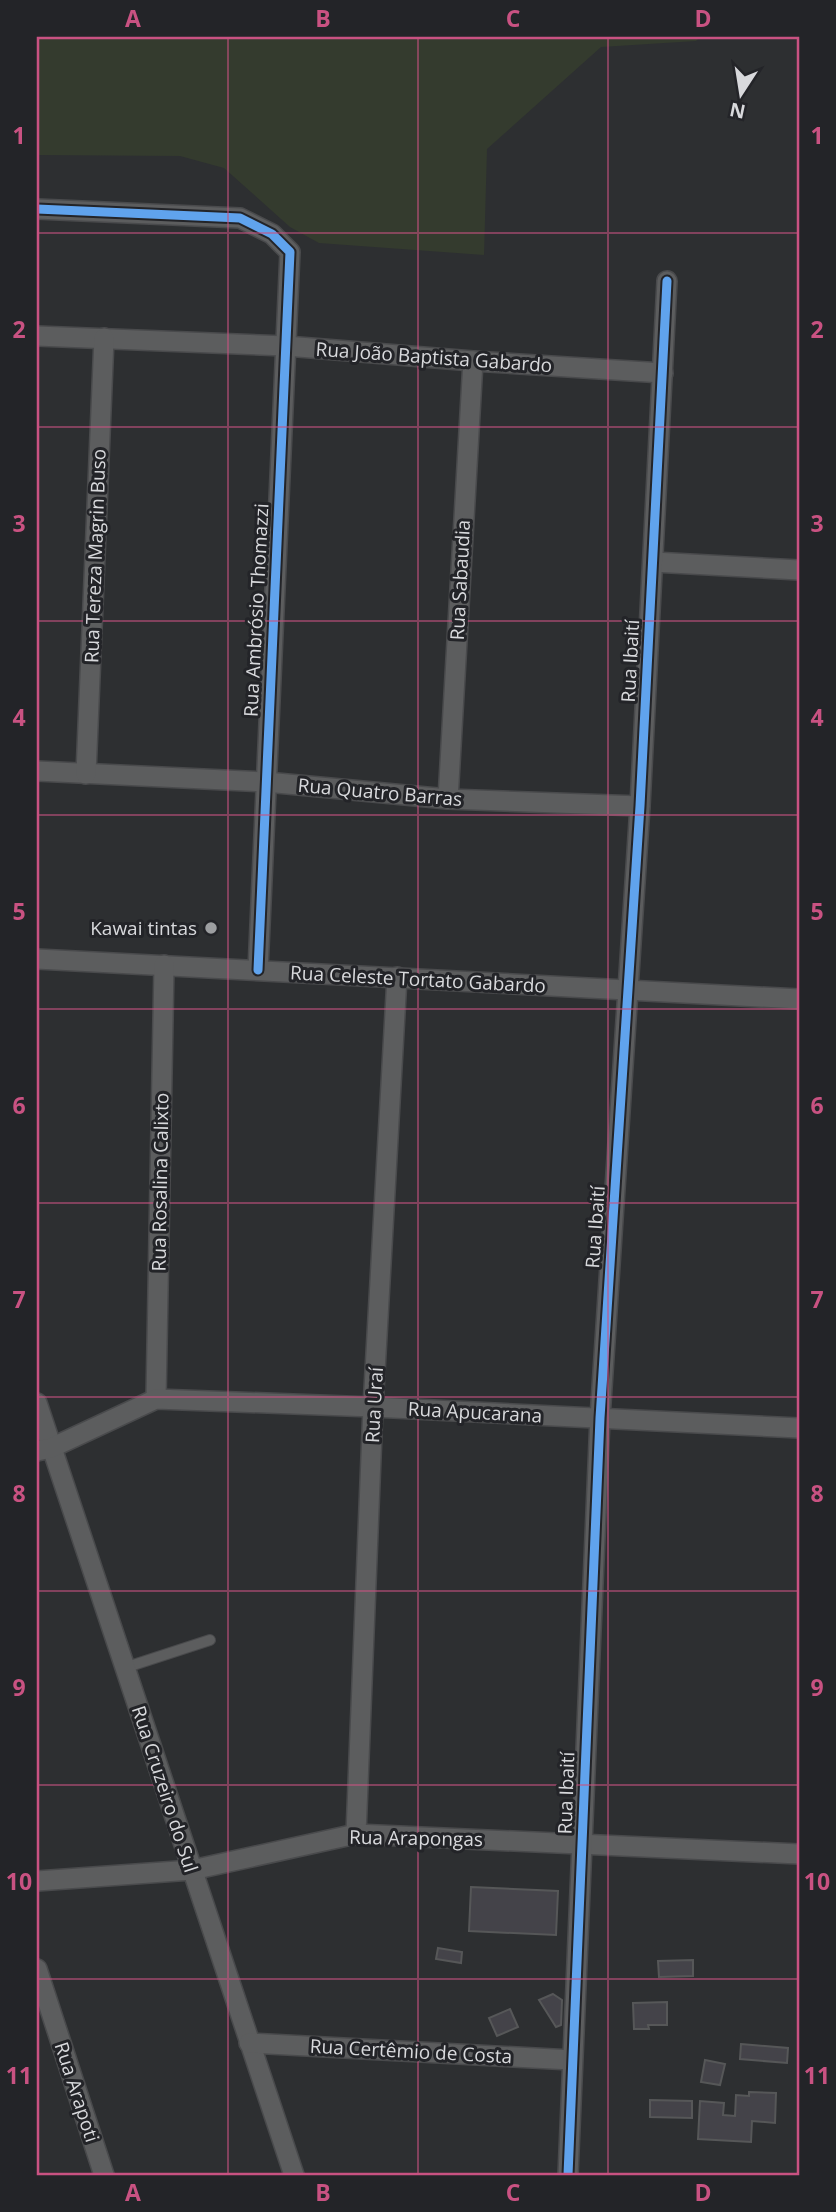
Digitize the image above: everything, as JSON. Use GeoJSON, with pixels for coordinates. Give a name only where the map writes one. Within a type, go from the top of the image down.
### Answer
{"type":"FeatureCollection","features":[{"type":"Feature","properties":{"kind":"street","name":"Rua Ambrósio Thomazzi"},"geometry":{"type":"LineString","coordinates":[[37,209],[240,218],[272,234],[290,252],[258,970]]}},
{"type":"Feature","properties":{"kind":"street","name":"Rua Ibaití"},"geometry":{"type":"LineString","coordinates":[[568,2175],[600,1418],[640,806],[667,281]]}},
{"type":"Feature","properties":{"kind":"street","name":"Rua João Baptista Gabardo"},"geometry":{"type":"LineString","coordinates":[[37,336],[286,346],[663,373]]}},
{"type":"Feature","properties":{"kind":"street","name":"Rua Tereza Magrin Buso"},"geometry":{"type":"LineString","coordinates":[[86,774],[104,338]]}},
{"type":"Feature","properties":{"kind":"street","name":"Rua Sabaudia"},"geometry":{"type":"LineString","coordinates":[[447,799],[473,361]]}},
{"type":"Feature","properties":{"kind":"street"},"geometry":{"type":"LineString","coordinates":[[653,562],[799,570]]}},
{"type":"Feature","properties":{"kind":"street","name":"Rua Quatro Barras"},"geometry":{"type":"LineString","coordinates":[[37,771],[266,782],[447,799],[640,806]]}},
{"type":"Feature","properties":{"kind":"street","name":"Rua Celeste Tortato Gabardo"},"geometry":{"type":"LineString","coordinates":[[37,959],[799,999]]}},
{"type":"Feature","properties":{"kind":"street","name":"Rua Rosalina Calixto"},"geometry":{"type":"LineString","coordinates":[[156,1399],[164,965]]}},
{"type":"Feature","properties":{"kind":"street","name":"Rua Uraí"},"geometry":{"type":"LineString","coordinates":[[356,1834],[373,1407],[397,977]]}},
{"type":"Feature","properties":{"kind":"street","name":"Rua Apucarana"},"geometry":{"type":"LineString","coordinates":[[44,1450],[156,1399],[799,1428]]}},
{"type":"Feature","properties":{"kind":"street","name":"Rua Cruzeiro do Sul"},"geometry":{"type":"LineString","coordinates":[[37,1403],[44,1450],[124,1668],[294,2175]]}},
{"type":"Feature","properties":{"kind":"street","name":"Rua Arapongas"},"geometry":{"type":"LineString","coordinates":[[37,1881],[192,1870],[356,1834],[799,1854]]}},
{"type":"Feature","properties":{"kind":"street","name":"Rua Arapoti"},"geometry":{"type":"LineString","coordinates":[[37,1969],[104,2175]]}},
{"type":"Feature","properties":{"kind":"street","name":"Rua Certêmio de Costa"},"geometry":{"type":"LineString","coordinates":[[249,2043],[572,2060]]}},
{"type":"Feature","properties":{"kind":"lane"},"geometry":{"type":"LineString","coordinates":[[124,1668],[210,1640]]}},
{"type":"Feature","properties":{"kind":"green space"},"geometry":{"type":"Polygon","coordinates":[[[37,37],[700,37],[696,41],[601,47],[487,149],[484,255],[319,243],[290,227],[224,168],[180,156],[37,155],[37,37]]]}},
{"type":"Feature","properties":{"kind":"building"},"geometry":{"type":"Polygon","coordinates":[[[471,1887],[558,1891],[556,1935],[469,1931],[471,1887]]]}},
{"type":"Feature","properties":{"kind":"building"},"geometry":{"type":"Polygon","coordinates":[[[438,1948],[462,1952],[461,1963],[436,1959],[438,1948]]]}},
{"type":"Feature","properties":{"kind":"building"},"geometry":{"type":"Polygon","coordinates":[[[693,1960],[693,1976],[659,1977],[658,1961],[693,1960]]]}},
{"type":"Feature","properties":{"kind":"building"},"geometry":{"type":"Polygon","coordinates":[[[553,1994],[562,2000],[561,2025],[556,2027],[539,2000],[553,1994]]]}},
{"type":"Feature","properties":{"kind":"building"},"geometry":{"type":"Polygon","coordinates":[[[667,2002],[667,2025],[648,2025],[649,2029],[634,2029],[633,2003],[667,2002]]]}},
{"type":"Feature","properties":{"kind":"building"},"geometry":{"type":"Polygon","coordinates":[[[510,2009],[518,2027],[497,2036],[489,2018],[510,2009]]]}},
{"type":"Feature","properties":{"kind":"building"},"geometry":{"type":"Polygon","coordinates":[[[741,2044],[788,2048],[787,2063],[740,2059],[741,2044]]]}},
{"type":"Feature","properties":{"kind":"building"},"geometry":{"type":"Polygon","coordinates":[[[705,2060],[725,2064],[720,2085],[701,2082],[705,2060]]]}},
{"type":"Feature","properties":{"kind":"building"},"geometry":{"type":"Polygon","coordinates":[[[749,2092],[776,2093],[775,2123],[752,2121],[751,2142],[698,2139],[700,2101],[724,2103],[723,2115],[735,2116],[736,2095],[749,2096],[749,2092]]]}},
{"type":"Feature","properties":{"kind":"building"},"geometry":{"type":"Polygon","coordinates":[[[650,2100],[692,2101],[692,2118],[650,2117],[650,2100]]]}},
{"type":"Feature","properties":{"kind":"cycle path"},"geometry":{"type":"LineString","coordinates":[[37,209],[240,218],[272,234],[290,252],[258,970]]}},
{"type":"Feature","properties":{"kind":"cycle path"},"geometry":{"type":"LineString","coordinates":[[568,2175],[600,1418],[640,806],[667,281]]}},
{"type":"Feature","properties":{"kind":"place","name":"Kawai tintas"},"geometry":{"type":"Point","coordinates":[211,928]}}]}
